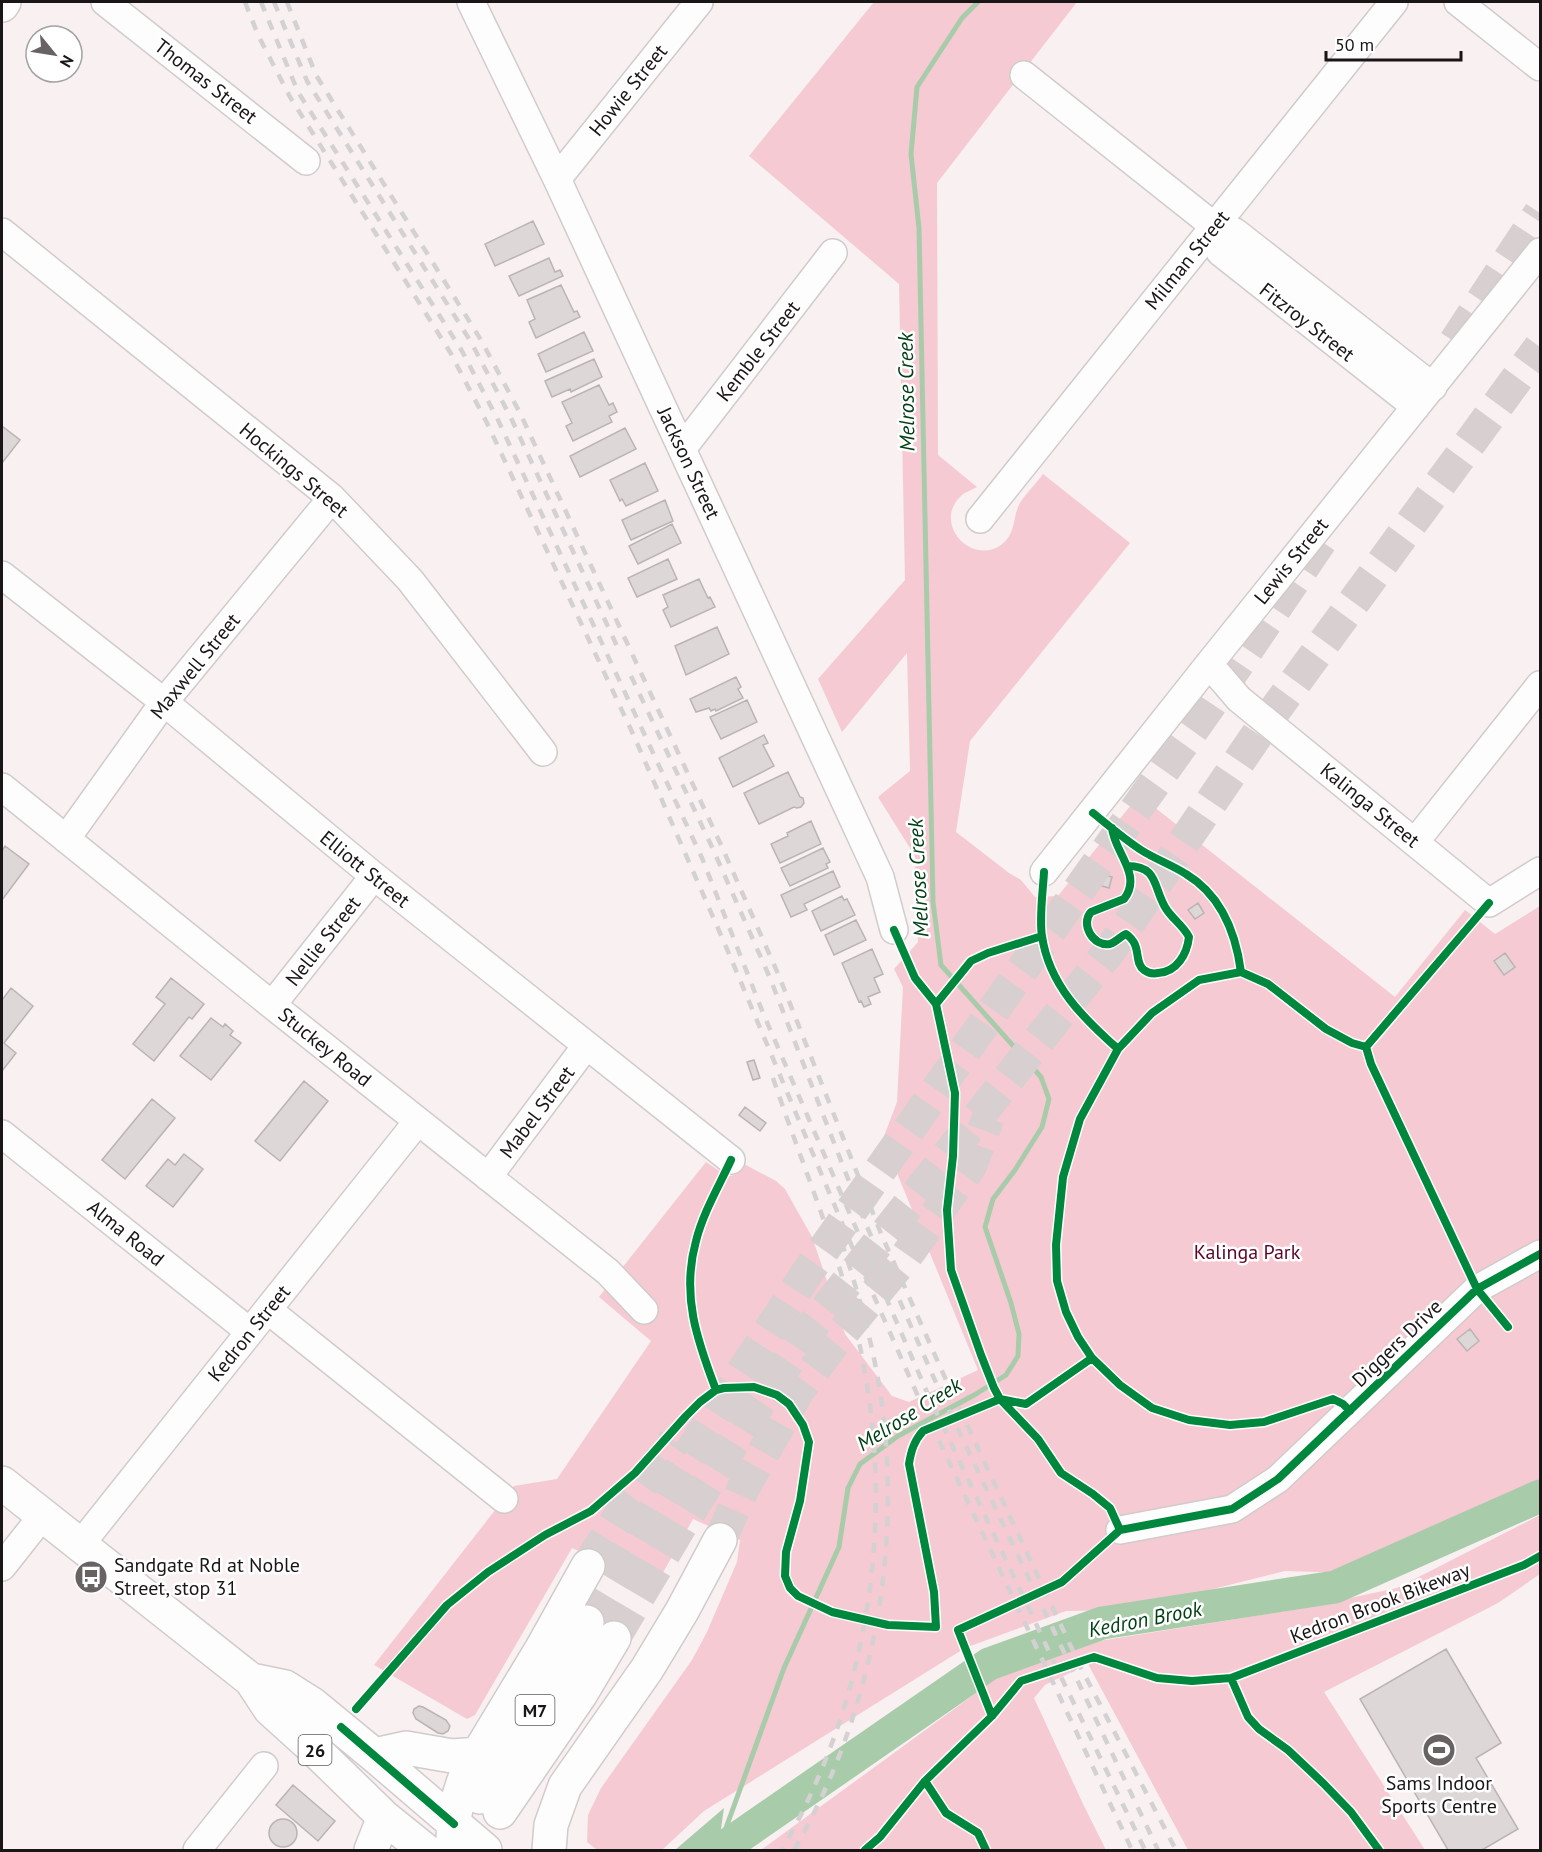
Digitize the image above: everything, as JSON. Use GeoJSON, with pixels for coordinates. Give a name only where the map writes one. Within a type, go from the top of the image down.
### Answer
{"type":"FeatureCollection","features":[{"type":"Feature","properties":{"kind":"highway","name":"26"},"geometry":{"type":"LineString","coordinates":[[2,1483],[251,1680],[270,1710],[384,1817],[455,1845]]}},
{"type":"Feature","properties":{"kind":"highway"},"geometry":{"type":"LineString","coordinates":[[549,1851],[551,1825],[565,1786],[653,1660],[696,1587],[720,1540]]}},
{"type":"Feature","properties":{"kind":"highway"},"geometry":{"type":"LineString","coordinates":[[565,1786],[546,1790],[516,1823],[455,1845],[460,1790],[478,1754],[541,1650],[588,1566]]}},
{"type":"Feature","properties":{"kind":"highway","name":"M7"},"geometry":{"type":"LineString","coordinates":[[490,1804],[556,1676],[600,1630]]}},
{"type":"Feature","properties":{"kind":"highway","name":"26"},"geometry":{"type":"LineString","coordinates":[[251,1680],[285,1687],[312,1704],[374,1755],[455,1845]]}},
{"type":"Feature","properties":{"kind":"highway"},"geometry":{"type":"LineString","coordinates":[[374,1755],[406,1748],[452,1756],[478,1754]]}},
{"type":"Feature","properties":{"kind":"highway"},"geometry":{"type":"LineString","coordinates":[[371,1851],[384,1817]]}},
{"type":"Feature","properties":{"kind":"street","name":"Thomas Street"},"geometry":{"type":"LineString","coordinates":[[105,2],[306,161]]}},
{"type":"Feature","properties":{"kind":"street","name":"Jackson Street"},"geometry":{"type":"LineString","coordinates":[[471,2],[557,179],[880,877],[894,930]]}},
{"type":"Feature","properties":{"kind":"street","name":"Howie Street"},"geometry":{"type":"LineString","coordinates":[[557,179],[699,2]]}},
{"type":"Feature","properties":{"kind":"street","name":"Milman Street"},"geometry":{"type":"LineString","coordinates":[[980,519],[1394,2]]}},
{"type":"Feature","properties":{"kind":"street"},"geometry":{"type":"LineString","coordinates":[[1458,2],[1540,67]]}},
{"type":"Feature","properties":{"kind":"street","name":"Fitzroy Street"},"geometry":{"type":"LineString","coordinates":[[1024,75],[1214,226],[1235,232],[1433,387]]}},
{"type":"Feature","properties":{"kind":"street","name":"Fitzroy Street"},"geometry":{"type":"LineString","coordinates":[[1214,226],[1220,252],[1416,407]]}},
{"type":"Feature","properties":{"kind":"street","name":"Hockings Street"},"geometry":{"type":"LineString","coordinates":[[2,232],[332,498],[410,580],[543,752]]}},
{"type":"Feature","properties":{"kind":"street","name":"Lewis Street"},"geometry":{"type":"LineString","coordinates":[[1044,872],[1540,252]]}},
{"type":"Feature","properties":{"kind":"street","name":"Kemble Street"},"geometry":{"type":"LineString","coordinates":[[682,449],[833,253]]}},
{"type":"Feature","properties":{"kind":"street","name":"Maxwell Street"},"geometry":{"type":"LineString","coordinates":[[66,839],[164,702],[332,498]]}},
{"type":"Feature","properties":{"kind":"street","name":"Elliott Street"},"geometry":{"type":"LineString","coordinates":[[2,574],[164,702],[374,876],[731,1160]]}},
{"type":"Feature","properties":{"kind":"street","name":"Kalinga Street"},"geometry":{"type":"LineString","coordinates":[[1209,664],[1239,699],[1489,903],[1540,871]]}},
{"type":"Feature","properties":{"kind":"street"},"geometry":{"type":"LineString","coordinates":[[1415,842],[1540,685]]}},
{"type":"Feature","properties":{"kind":"street","name":"Stuckey Road"},"geometry":{"type":"LineString","coordinates":[[2,788],[608,1272],[644,1310]]}},
{"type":"Feature","properties":{"kind":"street","name":"Nellie Street"},"geometry":{"type":"LineString","coordinates":[[272,1005],[374,876]]}},
{"type":"Feature","properties":{"kind":"street","name":"Mabel Street"},"geometry":{"type":"LineString","coordinates":[[488,1177],[586,1046]]}},
{"type":"Feature","properties":{"kind":"street","name":"Kedron Street"},"geometry":{"type":"LineString","coordinates":[[80,1545],[418,1121]]}},
{"type":"Feature","properties":{"kind":"street","name":"Alma Road"},"geometry":{"type":"LineString","coordinates":[[2,1134],[250,1332]]}},
{"type":"Feature","properties":{"kind":"street","name":"Diggers Drive"},"geometry":{"type":"LineString","coordinates":[[1120,1530],[1232,1509],[1278,1479],[1477,1289],[1540,1254]]}},
{"type":"Feature","properties":{"kind":"street"},"geometry":{"type":"LineString","coordinates":[[268,1310],[504,1499]]}},
{"type":"Feature","properties":{"kind":"street"},"geometry":{"type":"LineString","coordinates":[[2,1568],[43,1515]]}},
{"type":"Feature","properties":{"kind":"street"},"geometry":{"type":"LineString","coordinates":[[196,1851],[264,1766]]}},
{"type":"Feature","properties":{"kind":"green space","name":"Kalinga Park"},"geometry":{"type":"Polygon","coordinates":[[[874,2],[1077,2],[937,183],[938,455],[977,487],[961,496],[953,507],[951,518],[953,529],[959,539],[968,546],[978,550],[989,550],[1001,545],[1010,535],[1020,503],[1043,474],[1130,543],[970,741],[956,832],[1021,880],[1035,897],[1058,896],[1139,795],[1395,997],[1465,910],[1495,934],[1540,906],[1540,1480],[1348,1573],[1285,1571],[1129,1610],[1066,1611],[965,1648],[704,1811],[662,1850],[597,1850],[587,1842],[588,1815],[601,1788],[692,1660],[707,1632],[737,1562],[740,1540],[693,1519],[656,1585],[572,1548],[475,1715],[467,1719],[374,1665],[514,1486],[557,1479],[651,1341],[599,1297],[706,1162],[727,1176],[735,1174],[744,1164],[776,1181],[785,1189],[812,1237],[845,1334],[892,1396],[909,1402],[978,1370],[883,1139],[897,1102],[903,987],[894,969],[918,942],[915,856],[878,797],[910,771],[907,653],[842,732],[818,679],[905,580],[899,284],[749,156],[874,2]]]}},
{"type":"Feature","properties":{"kind":"green space"},"geometry":{"type":"Polygon","coordinates":[[[1540,1515],[1540,1574],[1498,1603],[1324,1692],[1425,1850],[1188,1850],[1088,1664],[1045,1685],[1034,1698],[1106,1850],[761,1850],[998,1677],[1087,1643],[1298,1609],[1397,1588],[1540,1515]]]}},
{"type":"Feature","properties":{"kind":"shaded area"},"geometry":{"type":"Polygon","coordinates":[[[724,1808],[718,1850],[675,1850],[724,1808]]]}},
{"type":"Feature","properties":{"kind":"building"},"geometry":{"type":"Polygon","coordinates":[[[533,221],[544,244],[495,266],[485,244],[533,221]]]}},
{"type":"Feature","properties":{"kind":"building"},"geometry":{"type":"Polygon","coordinates":[[[549,258],[555,272],[560,270],[563,276],[519,296],[509,276],[549,258]]]}},
{"type":"Feature","properties":{"kind":"building"},"geometry":{"type":"Polygon","coordinates":[[[561,285],[574,312],[577,311],[580,317],[536,338],[529,322],[535,319],[527,300],[561,285]]]}},
{"type":"Feature","properties":{"kind":"building"},"geometry":{"type":"Polygon","coordinates":[[[584,332],[593,351],[546,372],[538,354],[584,332]]]}},
{"type":"Feature","properties":{"kind":"building"},"geometry":{"type":"Polygon","coordinates":[[[594,359],[602,377],[571,392],[570,389],[552,397],[545,381],[594,359]]]}},
{"type":"Feature","properties":{"kind":"building"},"geometry":{"type":"Polygon","coordinates":[[[599,385],[609,405],[613,403],[617,412],[609,416],[612,422],[573,441],[566,426],[572,423],[562,402],[599,385]]]}},
{"type":"Feature","properties":{"kind":"building"},"geometry":{"type":"Polygon","coordinates":[[[2,426],[20,440],[2,463],[2,426]]]}},
{"type":"Feature","properties":{"kind":"building"},"geometry":{"type":"Polygon","coordinates":[[[625,428],[636,449],[580,477],[570,456],[625,428]]]}},
{"type":"Feature","properties":{"kind":"building"},"geometry":{"type":"Polygon","coordinates":[[[645,463],[658,491],[626,506],[622,499],[620,501],[610,480],[645,463]]]}},
{"type":"Feature","properties":{"kind":"building"},"geometry":{"type":"Polygon","coordinates":[[[665,500],[673,521],[631,540],[622,520],[665,500]]]}},
{"type":"Feature","properties":{"kind":"building"},"geometry":{"type":"Polygon","coordinates":[[[672,524],[681,543],[638,564],[629,546],[672,524]]]}},
{"type":"Feature","properties":{"kind":"building"},"geometry":{"type":"Polygon","coordinates":[[[668,559],[677,579],[637,597],[628,578],[668,559]]]}},
{"type":"Feature","properties":{"kind":"building"},"geometry":{"type":"Polygon","coordinates":[[[699,579],[715,607],[671,627],[663,610],[668,607],[663,595],[699,579]]]}},
{"type":"Feature","properties":{"kind":"building"},"geometry":{"type":"Polygon","coordinates":[[[717,627],[729,654],[686,675],[675,646],[717,627]]]}},
{"type":"Feature","properties":{"kind":"building"},"geometry":{"type":"Polygon","coordinates":[[[736,677],[741,687],[738,689],[743,698],[716,711],[715,709],[711,711],[709,708],[696,712],[690,699],[736,677]]]}},
{"type":"Feature","properties":{"kind":"building"},"geometry":{"type":"Polygon","coordinates":[[[747,700],[757,722],[721,739],[710,717],[747,700]]]}},
{"type":"Feature","properties":{"kind":"building"},"geometry":{"type":"Polygon","coordinates":[[[764,735],[768,743],[763,745],[774,766],[733,787],[719,758],[764,735]]]}},
{"type":"Feature","properties":{"kind":"building"},"geometry":{"type":"Polygon","coordinates":[[[788,772],[804,803],[801,807],[794,807],[759,824],[744,793],[788,772]]]}},
{"type":"Feature","properties":{"kind":"building"},"geometry":{"type":"Polygon","coordinates":[[[811,821],[821,844],[780,863],[771,844],[811,821]]]}},
{"type":"Feature","properties":{"kind":"building"},"geometry":{"type":"Polygon","coordinates":[[[5,846],[29,864],[2,900],[2,851],[5,846]]]}},
{"type":"Feature","properties":{"kind":"building"},"geometry":{"type":"Polygon","coordinates":[[[823,848],[830,862],[826,864],[828,868],[790,886],[781,868],[823,848]]]}},
{"type":"Feature","properties":{"kind":"building"},"geometry":{"type":"Polygon","coordinates":[[[833,871],[840,887],[804,904],[807,910],[791,917],[781,895],[833,871]]]}},
{"type":"Feature","properties":{"kind":"building"},"geometry":{"type":"Polygon","coordinates":[[[1101,874],[1112,877],[1109,888],[1098,885],[1101,874]]]}},
{"type":"Feature","properties":{"kind":"building"},"geometry":{"type":"Polygon","coordinates":[[[842,896],[844,900],[847,899],[855,915],[821,931],[812,911],[842,896]]]}},
{"type":"Feature","properties":{"kind":"building"},"geometry":{"type":"Polygon","coordinates":[[[1198,903],[1204,913],[1195,919],[1188,910],[1198,903]]]}},
{"type":"Feature","properties":{"kind":"building"},"geometry":{"type":"Polygon","coordinates":[[[856,920],[866,940],[834,955],[825,935],[856,920]]]}},
{"type":"Feature","properties":{"kind":"building"},"geometry":{"type":"Polygon","coordinates":[[[872,949],[883,974],[874,978],[880,992],[868,997],[871,1004],[864,1007],[861,1001],[859,1002],[842,963],[872,949]]]}},
{"type":"Feature","properties":{"kind":"building"},"geometry":{"type":"Polygon","coordinates":[[[1505,953],[1515,967],[1504,975],[1494,961],[1505,953]]]}},
{"type":"Feature","properties":{"kind":"building"},"geometry":{"type":"Polygon","coordinates":[[[171,978],[204,1004],[192,1019],[189,1017],[154,1061],[133,1044],[165,1004],[156,997],[171,978]]]}},
{"type":"Feature","properties":{"kind":"building"},"geometry":{"type":"Polygon","coordinates":[[[11,988],[33,1006],[4,1043],[16,1053],[2,1071],[2,1000],[11,988]]]}},
{"type":"Feature","properties":{"kind":"building"},"geometry":{"type":"Polygon","coordinates":[[[211,1018],[223,1027],[225,1024],[233,1031],[230,1035],[241,1043],[211,1080],[180,1056],[211,1018]]]}},
{"type":"Feature","properties":{"kind":"building"},"geometry":{"type":"Polygon","coordinates":[[[754,1060],[760,1078],[753,1080],[747,1062],[754,1060]]]}},
{"type":"Feature","properties":{"kind":"building"},"geometry":{"type":"Polygon","coordinates":[[[304,1081],[328,1101],[280,1161],[255,1141],[304,1081]]]}},
{"type":"Feature","properties":{"kind":"building"},"geometry":{"type":"Polygon","coordinates":[[[152,1099],[175,1118],[125,1179],[102,1160],[152,1099]]]}},
{"type":"Feature","properties":{"kind":"building"},"geometry":{"type":"Polygon","coordinates":[[[745,1107],[766,1123],[760,1131],[739,1115],[745,1107]]]}},
{"type":"Feature","properties":{"kind":"building"},"geometry":{"type":"Polygon","coordinates":[[[184,1154],[203,1169],[173,1207],[146,1186],[168,1159],[175,1165],[184,1154]]]}},
{"type":"Feature","properties":{"kind":"building"},"geometry":{"type":"Polygon","coordinates":[[[1470,1329],[1479,1341],[1467,1351],[1457,1339],[1470,1329]]]}},
{"type":"Feature","properties":{"kind":"building","name":"Sams Indoor Sports Centre"},"geometry":{"type":"Polygon","coordinates":[[[1446,1649],[1501,1743],[1476,1758],[1518,1829],[1482,1850],[1448,1850],[1360,1699],[1446,1649]]]}},
{"type":"Feature","properties":{"kind":"building"},"geometry":{"type":"Polygon","coordinates":[[[419,1706],[446,1720],[450,1726],[448,1731],[443,1734],[438,1733],[416,1719],[413,1713],[414,1709],[419,1706]]]}},
{"type":"Feature","properties":{"kind":"building"},"geometry":{"type":"Polygon","coordinates":[[[293,1785],[335,1821],[318,1841],[276,1805],[293,1785]]]}},
{"type":"Feature","properties":{"kind":"building"},"geometry":{"type":"Polygon","coordinates":[[[283,1819],[293,1823],[297,1833],[293,1843],[283,1847],[273,1843],[269,1833],[273,1823],[283,1819]]]}},
{"type":"Feature","properties":{"kind":"waterway","name":"Melrose Creek"},"geometry":{"type":"LineString","coordinates":[[718,1850],[784,1668],[839,1547],[848,1488],[860,1464],[898,1436],[1006,1375],[1018,1356],[1019,1334],[985,1227],[993,1199],[1015,1170],[1042,1127],[1049,1099],[1041,1077],[941,965],[933,902],[919,228],[911,154],[917,87],[962,18],[978,2]]}},
{"type":"Feature","properties":{"kind":"waterway","name":"Kedron Brook"},"geometry":{"type":"LineString","coordinates":[[720,1850],[989,1664],[1102,1623],[1335,1587],[1540,1496]]}},
{"type":"Feature","properties":{"kind":"tunnel"},"geometry":{"type":"LineString","coordinates":[[1455,342],[1540,213]]}},
{"type":"Feature","properties":{"kind":"tunnel"},"geometry":{"type":"LineString","coordinates":[[614,1638],[747,1421],[814,1324],[1111,949],[1261,729],[1540,347]]}},
{"type":"Feature","properties":{"kind":"tunnel"},"geometry":{"type":"LineString","coordinates":[[587,1622],[671,1482],[807,1273],[1210,705],[1322,539]]}},
{"type":"Feature","properties":{"kind":"tunnel"},"geometry":{"type":"LineString","coordinates":[[720,1540],[743,1489],[798,1391],[833,1344],[907,1255],[971,1165],[988,1118]]}},
{"type":"Feature","properties":{"kind":"tunnel"},"geometry":{"type":"LineString","coordinates":[[588,1566],[625,1507],[674,1441]]}},
{"type":"Feature","properties":{"kind":"railway"},"geometry":{"type":"LineString","coordinates":[[245,2],[258,35],[290,97],[450,352],[487,423],[633,734],[917,1394],[1132,1850]]}},
{"type":"Feature","properties":{"kind":"railway"},"geometry":{"type":"LineString","coordinates":[[261,2],[298,92],[462,351],[498,420],[702,858],[763,1013],[926,1390],[1145,1850]]}},
{"type":"Feature","properties":{"kind":"railway"},"geometry":{"type":"LineString","coordinates":[[274,2],[307,81],[471,342],[511,418],[617,646]]}},
{"type":"Feature","properties":{"kind":"railway"},"geometry":{"type":"LineString","coordinates":[[287,2],[316,75],[481,340],[520,413],[722,847],[779,976],[882,1236],[946,1380],[1081,1668],[1176,1850]]}},
{"type":"Feature","properties":{"kind":"railway"},"geometry":{"type":"LineString","coordinates":[[631,676],[712,847],[770,978],[864,1220],[937,1385],[1158,1850]]}},
{"type":"Feature","properties":{"kind":"railway"},"geometry":{"type":"LineString","coordinates":[[773,1078],[831,1242],[851,1308],[870,1407],[875,1473],[875,1538],[868,1604],[855,1668],[837,1730],[812,1791],[782,1850]]}},
{"type":"Feature","properties":{"kind":"railway"},"geometry":{"type":"LineString","coordinates":[[794,1850],[820,1800],[842,1748],[860,1694],[883,1583],[887,1526],[887,1469],[883,1413],[866,1324],[840,1237]]}},
{"type":"Feature","properties":{"kind":"cycle path"},"geometry":{"type":"LineString","coordinates":[[1093,813],[1135,846],[1186,874],[1209,893],[1231,930],[1241,972]]}},
{"type":"Feature","properties":{"kind":"cycle path"},"geometry":{"type":"LineString","coordinates":[[1112,828],[1117,846],[1129,872],[1129,890],[1124,899],[1091,912],[1087,922],[1090,934],[1098,942],[1104,944],[1110,944],[1126,934],[1134,944],[1139,963],[1144,970],[1152,973],[1165,972],[1180,961],[1189,937],[1170,915],[1149,873],[1144,869],[1127,866]]}},
{"type":"Feature","properties":{"kind":"cycle path"},"geometry":{"type":"LineString","coordinates":[[1044,872],[1041,929],[1052,970],[1080,1013],[1118,1049]]}},
{"type":"Feature","properties":{"kind":"cycle path"},"geometry":{"type":"LineString","coordinates":[[1489,903],[1366,1047],[1371,1064],[1477,1289],[1508,1327]]}},
{"type":"Feature","properties":{"kind":"cycle path"},"geometry":{"type":"LineString","coordinates":[[894,930],[915,978],[936,1004],[955,1093],[953,1156],[947,1210],[951,1270],[981,1355],[1000,1399],[1038,1439],[1061,1473],[1110,1508],[1120,1530]]}},
{"type":"Feature","properties":{"kind":"cycle path"},"geometry":{"type":"LineString","coordinates":[[936,1004],[971,961],[988,953],[1042,936]]}},
{"type":"Feature","properties":{"kind":"cycle path"},"geometry":{"type":"LineString","coordinates":[[1350,1411],[1333,1399],[1264,1422],[1230,1425],[1189,1420],[1152,1408],[1120,1385],[1092,1358],[1078,1337],[1066,1312],[1057,1281],[1056,1245],[1063,1177],[1080,1119],[1118,1049],[1152,1013],[1199,980],[1241,972],[1268,984],[1326,1029],[1352,1043],[1366,1047]]}},
{"type":"Feature","properties":{"kind":"cycle path"},"geometry":{"type":"LineString","coordinates":[[716,1390],[697,1335],[690,1280],[699,1231],[731,1160]]}},
{"type":"Feature","properties":{"kind":"cycle path"},"geometry":{"type":"LineString","coordinates":[[1120,1530],[1232,1509],[1278,1479],[1477,1289],[1540,1254]]}},
{"type":"Feature","properties":{"kind":"cycle path"},"geometry":{"type":"LineString","coordinates":[[356,1709],[447,1605],[488,1572],[545,1535],[591,1511],[635,1473],[700,1402],[716,1390],[724,1388],[754,1387],[777,1395],[789,1404],[803,1425],[809,1442],[800,1501],[786,1552],[785,1576],[790,1588],[798,1596],[832,1612],[888,1625],[936,1627],[934,1592],[909,1464],[917,1439],[923,1431],[1000,1399],[1026,1404],[1092,1358]]}},
{"type":"Feature","properties":{"kind":"cycle path"},"geometry":{"type":"LineString","coordinates":[[992,1716],[958,1630],[1062,1582],[1120,1530]]}},
{"type":"Feature","properties":{"kind":"cycle path","name":"Kedron Brook Bikeway"},"geometry":{"type":"LineString","coordinates":[[865,1850],[880,1837],[925,1781],[992,1716],[1021,1681],[1094,1657],[1157,1678],[1192,1681],[1231,1678],[1524,1565],[1540,1556]]}},
{"type":"Feature","properties":{"kind":"cycle path"},"geometry":{"type":"LineString","coordinates":[[1231,1678],[1248,1717],[1323,1783],[1351,1812],[1379,1850]]}},
{"type":"Feature","properties":{"kind":"cycle path"},"geometry":{"type":"LineString","coordinates":[[341,1727],[454,1824]]}},
{"type":"Feature","properties":{"kind":"cycle path"},"geometry":{"type":"LineString","coordinates":[[925,1781],[946,1813],[978,1833],[986,1850]]}},
{"type":"Feature","properties":{"kind":"place","name":"Sandgate Rd at Noble Street, stop 31"},"geometry":{"type":"Point","coordinates":[91,1577]}},
{"type":"Feature","properties":{"kind":"place","name":"Sams Indoor Sports Centre"},"geometry":{"type":"Point","coordinates":[1439,1750]}}]}
